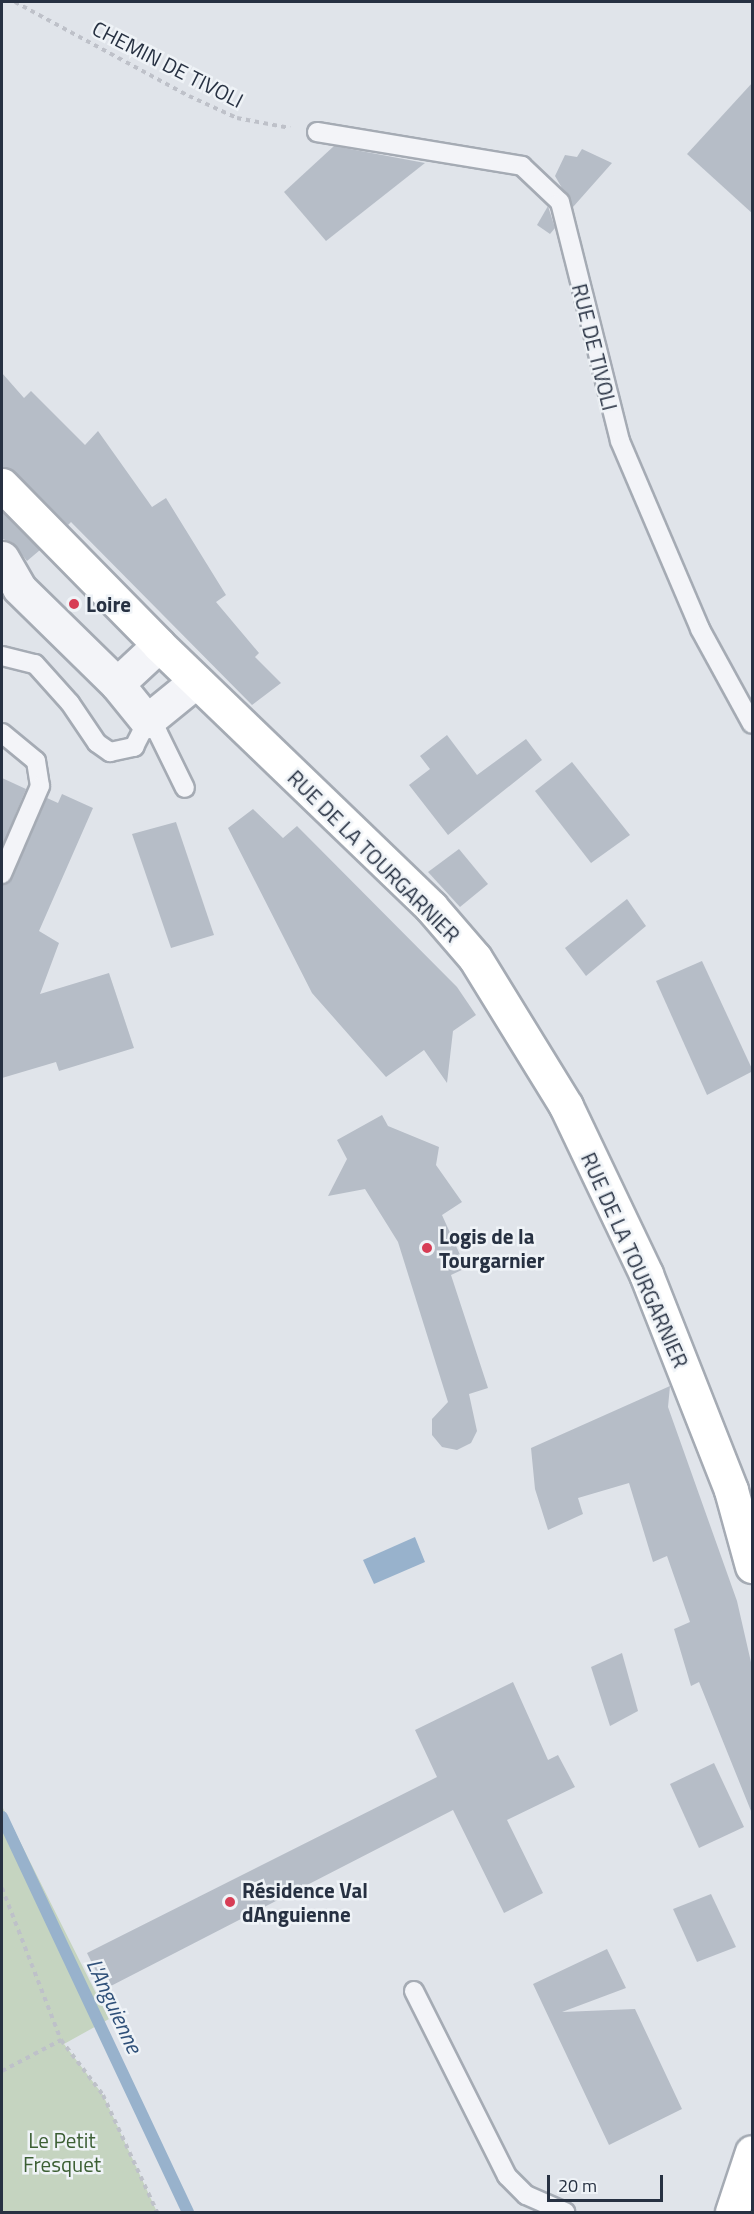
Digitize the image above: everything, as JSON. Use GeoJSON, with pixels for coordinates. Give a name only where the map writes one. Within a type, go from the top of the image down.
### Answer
{"type":"FeatureCollection","features":[{"type":"Feature","properties":{"kind":"street","name":"RUE DE LA TOURGARNIER"},"geometry":{"type":"LineString","coordinates":[[2,485],[159,645],[431,907],[475,958],[566,1106],[646,1274],[730,1490],[753,1566]]}},
{"type":"Feature","properties":{"kind":"street"},"geometry":{"type":"LineString","coordinates":[[2,558],[19,588],[117,684],[147,721],[196,681]]}},
{"type":"Feature","properties":{"kind":"street"},"geometry":{"type":"LineString","coordinates":[[117,684],[159,645]]}},
{"type":"Feature","properties":{"kind":"street"},"geometry":{"type":"LineString","coordinates":[[732,2212],[753,2152]]}},
{"type":"Feature","properties":{"kind":"lane","name":"RUE DE TIVOLI"},"geometry":{"type":"LineString","coordinates":[[317,132],[522,166],[560,202],[620,441],[700,629],[753,723]]}},
{"type":"Feature","properties":{"kind":"lane"},"geometry":{"type":"LineString","coordinates":[[2,656],[35,664],[70,703],[97,743],[110,752],[134,747],[147,721],[158,733],[185,788]]}},
{"type":"Feature","properties":{"kind":"lane"},"geometry":{"type":"LineString","coordinates":[[2,733],[36,761],[40,786],[2,874]]}},
{"type":"Feature","properties":{"kind":"lane"},"geometry":{"type":"LineString","coordinates":[[414,1990],[507,2176],[526,2195],[565,2212]]}},
{"type":"Feature","properties":{"kind":"path","name":"CHEMIN DE TIVOLI"},"geometry":{"type":"LineString","coordinates":[[15,2],[189,96],[237,118],[317,132]]}},
{"type":"Feature","properties":{"kind":"path"},"geometry":{"type":"LineString","coordinates":[[2,1888],[61,2040],[103,2095],[158,2212]]}},
{"type":"Feature","properties":{"kind":"path"},"geometry":{"type":"LineString","coordinates":[[2,2071],[61,2040]]}},
{"type":"Feature","properties":{"kind":"green space","name":"Le Petit Fresquet"},"geometry":{"type":"Polygon","coordinates":[[[2,1806],[109,2019],[64,2044],[103,2095],[157,2212],[2,2212],[2,1806]]]}},
{"type":"Feature","properties":{"kind":"water"},"geometry":{"type":"Polygon","coordinates":[[[415,1537],[425,1562],[374,1584],[363,1560],[415,1537]]]}},
{"type":"Feature","properties":{"kind":"building"},"geometry":{"type":"Polygon","coordinates":[[[753,82],[753,214],[687,154],[753,82]]]}},
{"type":"Feature","properties":{"kind":"building"},"geometry":{"type":"Polygon","coordinates":[[[334,146],[425,163],[326,241],[284,192],[334,146]]]}},
{"type":"Feature","properties":{"kind":"building"},"geometry":{"type":"Polygon","coordinates":[[[582,149],[612,163],[573,207],[555,176],[565,155],[577,157],[582,149]]]}},
{"type":"Feature","properties":{"kind":"building"},"geometry":{"type":"Polygon","coordinates":[[[548,206],[555,228],[550,234],[537,225],[548,206]]]}},
{"type":"Feature","properties":{"kind":"building"},"geometry":{"type":"Polygon","coordinates":[[[2,373],[24,398],[31,391],[85,445],[98,431],[152,507],[166,498],[226,595],[216,602],[259,653],[255,657],[281,683],[252,705],[71,522],[68,525],[15,472],[2,467],[2,373]]]}},
{"type":"Feature","properties":{"kind":"building"},"geometry":{"type":"Polygon","coordinates":[[[2,511],[40,550],[27,561],[12,542],[2,539],[2,511]]]}},
{"type":"Feature","properties":{"kind":"building"},"geometry":{"type":"Polygon","coordinates":[[[447,735],[477,775],[526,739],[542,760],[448,835],[409,785],[430,769],[420,756],[447,735]]]}},
{"type":"Feature","properties":{"kind":"building"},"geometry":{"type":"Polygon","coordinates":[[[572,762],[630,835],[591,863],[535,791],[572,762]]]}},
{"type":"Feature","properties":{"kind":"building"},"geometry":{"type":"Polygon","coordinates":[[[2,778],[26,789],[2,847],[2,778]]]}},
{"type":"Feature","properties":{"kind":"building"},"geometry":{"type":"Polygon","coordinates":[[[62,794],[93,808],[39,931],[59,943],[40,994],[109,973],[134,1048],[59,1071],[56,1062],[2,1078],[2,885],[12,878],[47,798],[58,803],[62,794]]]}},
{"type":"Feature","properties":{"kind":"building"},"geometry":{"type":"Polygon","coordinates":[[[253,809],[283,838],[297,826],[457,987],[476,1015],[453,1031],[447,1083],[424,1050],[386,1077],[312,993],[228,828],[253,809]]]}},
{"type":"Feature","properties":{"kind":"building"},"geometry":{"type":"Polygon","coordinates":[[[176,822],[214,935],[171,948],[132,834],[176,822]]]}},
{"type":"Feature","properties":{"kind":"building"},"geometry":{"type":"Polygon","coordinates":[[[459,849],[488,884],[460,907],[428,872],[459,849]]]}},
{"type":"Feature","properties":{"kind":"building"},"geometry":{"type":"Polygon","coordinates":[[[627,899],[646,926],[586,976],[565,948],[627,899]]]}},
{"type":"Feature","properties":{"kind":"building"},"geometry":{"type":"Polygon","coordinates":[[[702,961],[753,1071],[707,1095],[656,981],[702,961]]]}},
{"type":"Feature","properties":{"kind":"building"},"geometry":{"type":"Polygon","coordinates":[[[382,1115],[388,1126],[439,1147],[436,1165],[462,1202],[442,1215],[466,1268],[451,1275],[488,1388],[469,1394],[477,1431],[471,1443],[457,1450],[442,1447],[432,1435],[432,1419],[448,1402],[398,1242],[365,1189],[328,1196],[347,1159],[337,1140],[382,1115]]]}},
{"type":"Feature","properties":{"kind":"building"},"geometry":{"type":"Polygon","coordinates":[[[670,1386],[668,1407],[737,1601],[753,1671],[751,1811],[699,1682],[691,1686],[674,1629],[690,1622],[667,1556],[653,1562],[629,1483],[578,1498],[583,1514],[548,1530],[535,1489],[531,1448],[670,1386]]]}},
{"type":"Feature","properties":{"kind":"building"},"geometry":{"type":"Polygon","coordinates":[[[622,1653],[638,1711],[610,1726],[591,1667],[622,1653]]]}},
{"type":"Feature","properties":{"kind":"building"},"geometry":{"type":"Polygon","coordinates":[[[513,1682],[548,1760],[558,1755],[575,1787],[507,1820],[543,1893],[504,1913],[453,1810],[105,1989],[87,1953],[437,1777],[415,1730],[513,1682]]]}},
{"type":"Feature","properties":{"kind":"building"},"geometry":{"type":"Polygon","coordinates":[[[714,1763],[744,1827],[699,1848],[670,1784],[714,1763]]]}},
{"type":"Feature","properties":{"kind":"building"},"geometry":{"type":"Polygon","coordinates":[[[711,1894],[736,1947],[697,1962],[673,1909],[711,1894]]]}},
{"type":"Feature","properties":{"kind":"building"},"geometry":{"type":"Polygon","coordinates":[[[607,1949],[626,1988],[562,2012],[635,2009],[682,2109],[609,2145],[533,1984],[607,1949]]]}},
{"type":"Feature","properties":{"kind":"waterway","name":"L'Anguienne"},"geometry":{"type":"LineString","coordinates":[[2,1817],[188,2212]]}},
{"type":"Feature","properties":{"kind":"place","name":"Loire"},"geometry":{"type":"Point","coordinates":[74,604]}},
{"type":"Feature","properties":{"kind":"place","name":"Logis de la Tourgarnier"},"geometry":{"type":"Point","coordinates":[427,1248]}},
{"type":"Feature","properties":{"kind":"place","name":"Résidence Val dAnguienne"},"geometry":{"type":"Point","coordinates":[230,1902]}}]}
